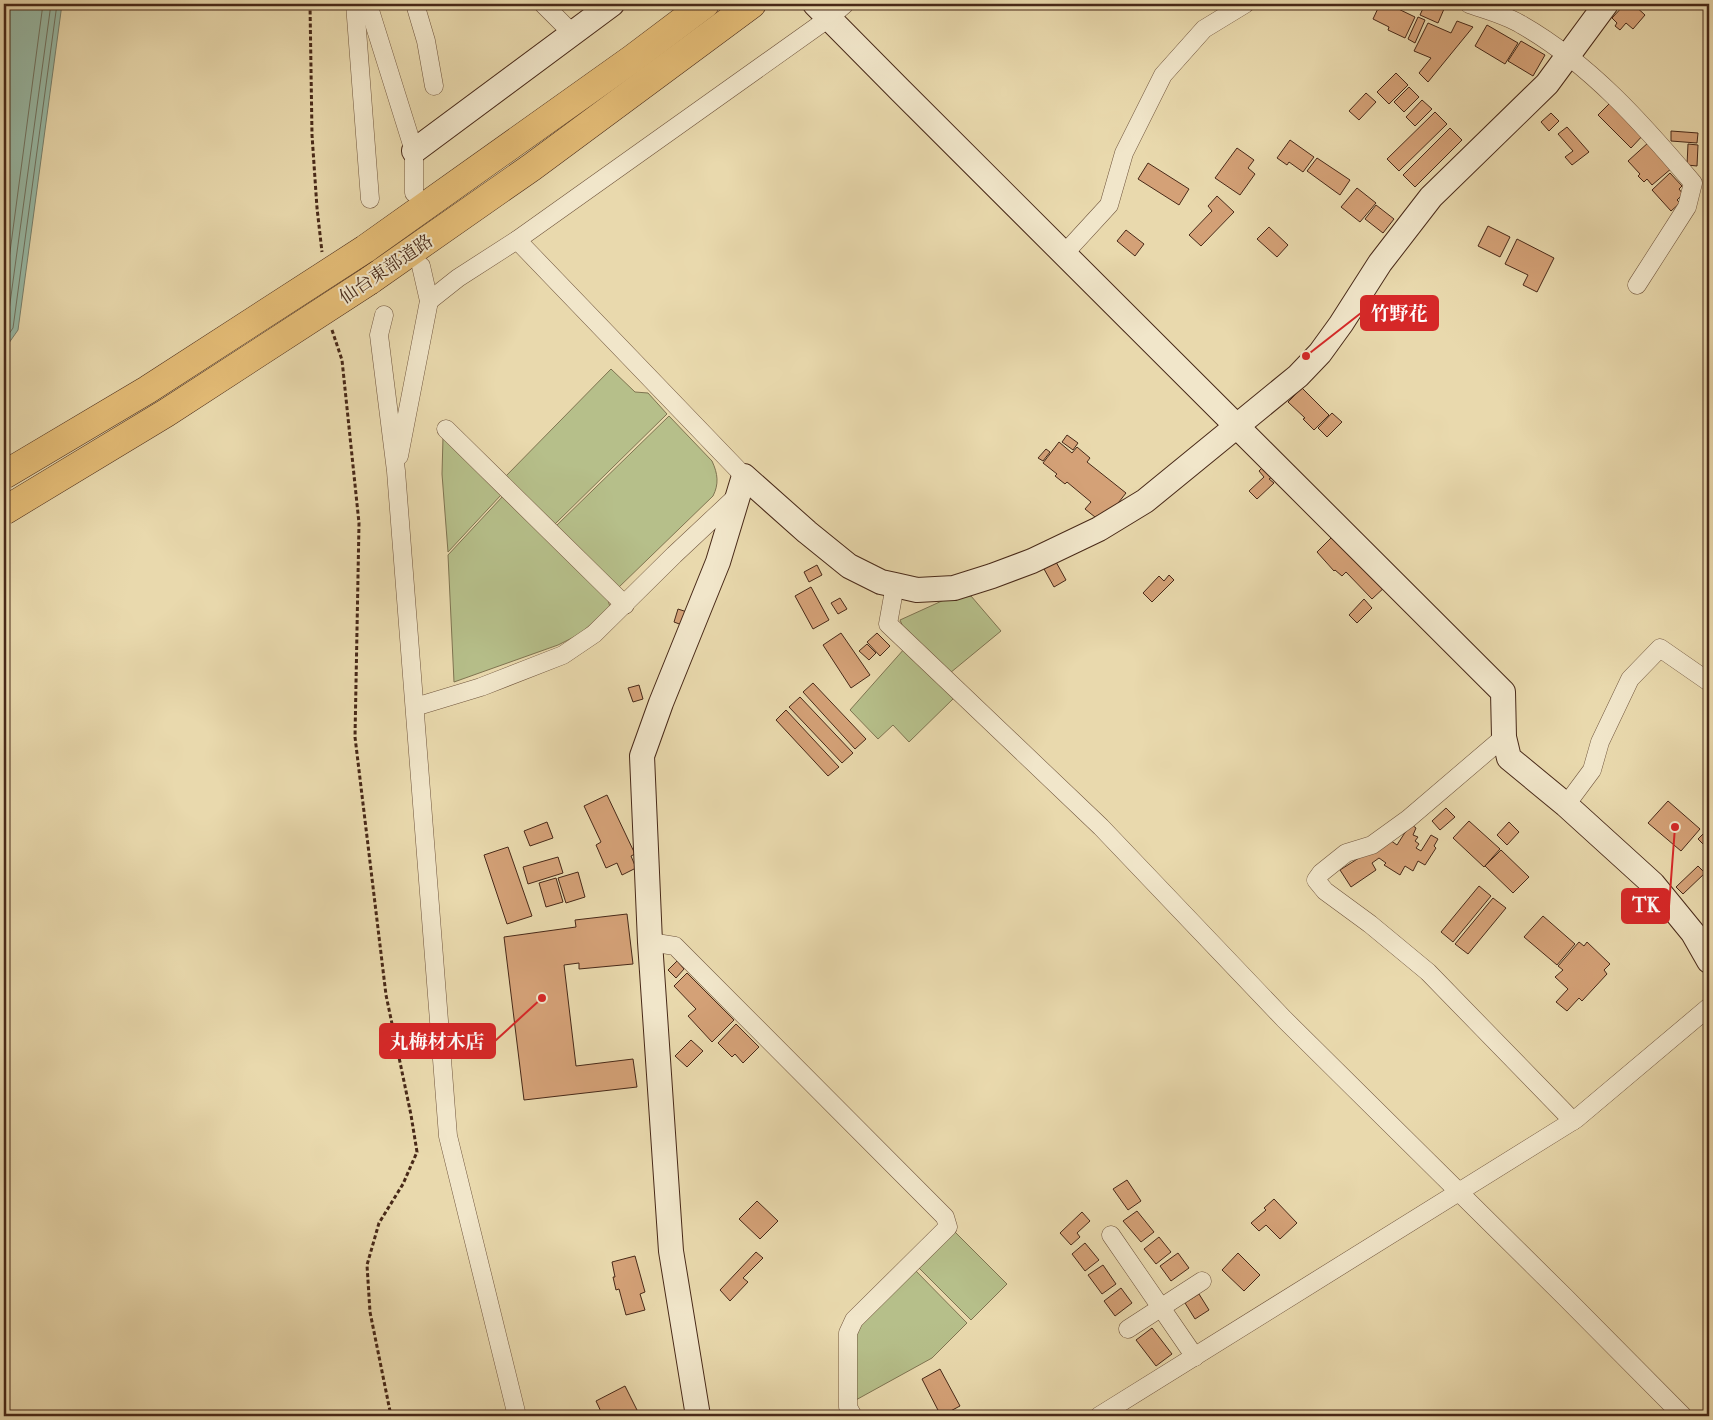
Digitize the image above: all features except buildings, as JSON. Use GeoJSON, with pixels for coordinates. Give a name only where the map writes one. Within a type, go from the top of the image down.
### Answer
{"type":"FeatureCollection","features":[{"type":"Feature","properties":{"kind":"highway","name":"仙台東部道路"},"geometry":{"type":"LineString","coordinates":[[4,475],[147,390],[365,249],[601,82],[705,4]]}},
{"type":"Feature","properties":{"kind":"highway","name":"仙台東部道路"},"geometry":{"type":"LineString","coordinates":[[4,511],[166,413],[369,281],[532,167],[752,4]]}},
{"type":"Feature","properties":{"kind":"street"},"geometry":{"type":"LineString","coordinates":[[355,4],[370,200]]}},
{"type":"Feature","properties":{"kind":"street"},"geometry":{"type":"LineString","coordinates":[[368,4],[414,151],[414,193]]}},
{"type":"Feature","properties":{"kind":"street"},"geometry":{"type":"LineString","coordinates":[[416,4],[426,41],[434,86]]}},
{"type":"Feature","properties":{"kind":"street"},"geometry":{"type":"LineString","coordinates":[[543,4],[572,33]]}},
{"type":"Feature","properties":{"kind":"street"},"geometry":{"type":"LineString","coordinates":[[414,151],[612,4]]}},
{"type":"Feature","properties":{"kind":"street"},"geometry":{"type":"LineString","coordinates":[[1064,254],[1110,205],[1124,153],[1163,75],[1204,29],[1245,4]]}},
{"type":"Feature","properties":{"kind":"street"},"geometry":{"type":"LineString","coordinates":[[1469,4],[1521,24],[1568,55],[1648,130],[1694,183],[1687,207],[1637,286]]}},
{"type":"Feature","properties":{"kind":"street"},"geometry":{"type":"LineString","coordinates":[[517,240],[742,485],[807,532],[849,566],[880,582],[918,590],[954,588],[1032,561],[1099,529],[1145,501],[1298,376],[1320,353],[1380,263],[1431,197],[1547,84],[1606,4]]}},
{"type":"Feature","properties":{"kind":"street"},"geometry":{"type":"LineString","coordinates":[[430,301],[458,278],[517,240],[830,8],[1064,254],[1503,692],[1504,737],[1509,758],[1566,805],[1653,884],[1694,933],[1709,961]]}},
{"type":"Feature","properties":{"kind":"street"},"geometry":{"type":"LineString","coordinates":[[396,471],[430,301],[421,266]]}},
{"type":"Feature","properties":{"kind":"street"},"geometry":{"type":"LineString","coordinates":[[384,315],[379,335],[396,471],[448,1136],[517,1416]]}},
{"type":"Feature","properties":{"kind":"street"},"geometry":{"type":"LineString","coordinates":[[446,429],[625,605]]}},
{"type":"Feature","properties":{"kind":"street"},"geometry":{"type":"LineString","coordinates":[[415,707],[482,686],[563,655],[594,634],[625,605],[742,485]]}},
{"type":"Feature","properties":{"kind":"street"},"geometry":{"type":"LineString","coordinates":[[698,1416],[672,1251],[650,942],[642,756],[661,703],[718,562],[742,485]]}},
{"type":"Feature","properties":{"kind":"street"},"geometry":{"type":"LineString","coordinates":[[895,586],[888,624],[1101,827],[1284,1019],[1683,1416]]}},
{"type":"Feature","properties":{"kind":"street"},"geometry":{"type":"LineString","coordinates":[[1566,805],[1592,770],[1600,742],[1630,679],[1660,648],[1709,682]]}},
{"type":"Feature","properties":{"kind":"street"},"geometry":{"type":"LineString","coordinates":[[1504,737],[1408,819],[1372,845],[1346,853],[1321,873],[1316,880],[1325,891],[1370,924],[1428,972],[1573,1121]]}},
{"type":"Feature","properties":{"kind":"street"},"geometry":{"type":"LineString","coordinates":[[650,942],[675,946],[945,1217],[948,1227],[854,1320],[848,1333],[848,1407],[853,1416]]}},
{"type":"Feature","properties":{"kind":"street"},"geometry":{"type":"LineString","coordinates":[[1099,1416],[1573,1121],[1709,1007]]}},
{"type":"Feature","properties":{"kind":"street"},"geometry":{"type":"LineString","coordinates":[[1111,1234],[1195,1357]]}},
{"type":"Feature","properties":{"kind":"street"},"geometry":{"type":"LineString","coordinates":[[1128,1329],[1202,1282]]}},
{"type":"Feature","properties":{"kind":"path"},"geometry":{"type":"LineString","coordinates":[[310,4],[312,134],[317,208],[323,257]]}},
{"type":"Feature","properties":{"kind":"path"},"geometry":{"type":"LineString","coordinates":[[332,326],[333,335],[342,360],[360,523],[355,737],[386,995],[417,1152],[403,1184],[379,1223],[367,1265],[370,1312],[391,1416]]}},
{"type":"Feature","properties":{"kind":"green space"},"geometry":{"type":"Polygon","coordinates":[[[611,369],[635,392],[648,393],[667,414],[555,524],[506,476],[611,369]]]}},
{"type":"Feature","properties":{"kind":"green space"},"geometry":{"type":"Polygon","coordinates":[[[669,416],[712,461],[717,475],[716,487],[713,496],[618,588],[556,526],[669,416]]]}},
{"type":"Feature","properties":{"kind":"green space"},"geometry":{"type":"Polygon","coordinates":[[[443,437],[501,495],[448,552],[442,474],[443,437]]]}},
{"type":"Feature","properties":{"kind":"green space"},"geometry":{"type":"Polygon","coordinates":[[[503,496],[608,600],[610,607],[580,634],[558,645],[454,682],[448,555],[503,496]]]}},
{"type":"Feature","properties":{"kind":"green space"},"geometry":{"type":"Polygon","coordinates":[[[971,596],[1001,631],[950,673],[903,627],[900,620],[944,600],[971,596]]]}},
{"type":"Feature","properties":{"kind":"green space"},"geometry":{"type":"Polygon","coordinates":[[[905,648],[955,697],[909,742],[893,725],[878,739],[850,710],[905,648]]]}},
{"type":"Feature","properties":{"kind":"green space"},"geometry":{"type":"Polygon","coordinates":[[[952,1229],[1007,1284],[971,1320],[916,1265],[952,1229]]]}},
{"type":"Feature","properties":{"kind":"green space"},"geometry":{"type":"Polygon","coordinates":[[[913,1268],[967,1323],[932,1358],[854,1401],[856,1327],[913,1268]]]}},
{"type":"Feature","properties":{"kind":"water"},"geometry":{"type":"Polygon","coordinates":[[[4,4],[62,4],[18,330],[4,350],[4,4]]]}},
{"type":"Feature","properties":{"kind":"place","name":"竹野花"},"geometry":{"type":"Point","coordinates":[1306,356]}},
{"type":"Feature","properties":{"kind":"place","name":"TK"},"geometry":{"type":"Point","coordinates":[1675,827]}},
{"type":"Feature","properties":{"kind":"place","name":"丸梅材木店"},"geometry":{"type":"Point","coordinates":[542,998]}}]}
